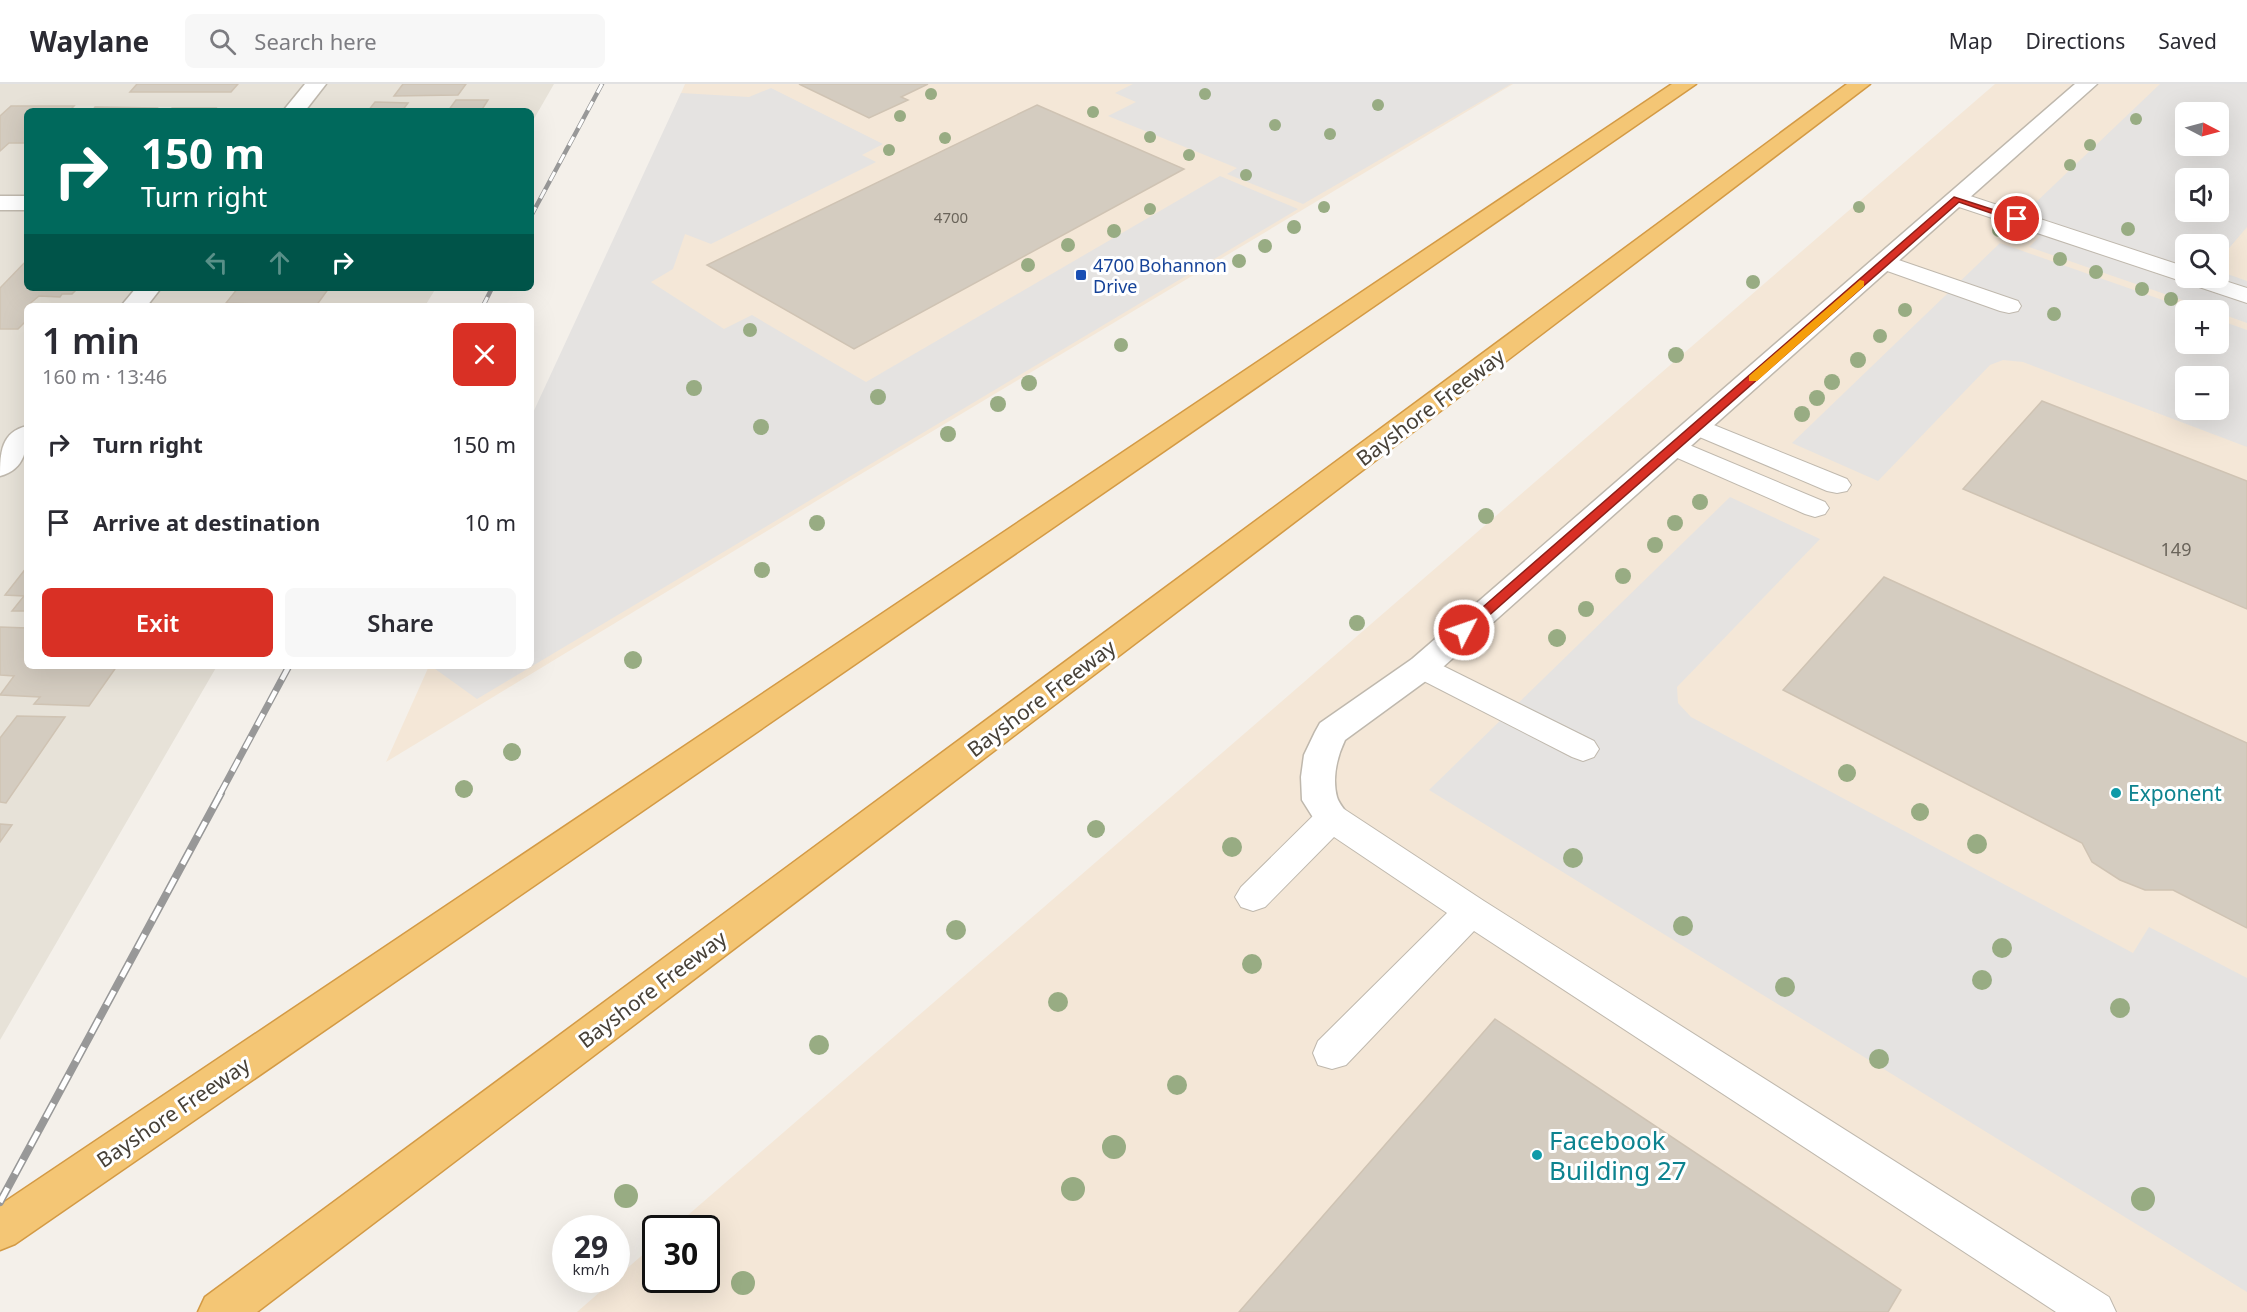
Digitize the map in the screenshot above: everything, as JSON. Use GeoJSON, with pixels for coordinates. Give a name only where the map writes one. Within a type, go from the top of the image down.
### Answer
{"type":"FeatureCollection","features":[{"type":"Feature","properties":{"kind":"highway","name":"Bayshore Freeway"},"geometry":{"type":"LineString","coordinates":[[0,1230],[1686,84]]}},
{"type":"Feature","properties":{"kind":"highway","name":"Bayshore Freeway"},"geometry":{"type":"LineString","coordinates":[[221,1312],[1860,84]]}},
{"type":"Feature","properties":{"kind":"street"},"geometry":{"type":"LineString","coordinates":[[296,108],[316,84]]}},
{"type":"Feature","properties":{"kind":"street"},"geometry":{"type":"LineString","coordinates":[[1332,818],[1320,800],[1318,777],[1321,755],[1332,732],[1423,667],[2087,84]]}},
{"type":"Feature","properties":{"kind":"street"},"geometry":{"type":"LineString","coordinates":[[0,203],[24,203]]}},
{"type":"Feature","properties":{"kind":"street"},"geometry":{"type":"LineString","coordinates":[[136,303],[146,291]]}},
{"type":"Feature","properties":{"kind":"street"},"geometry":{"type":"LineString","coordinates":[[0,467],[24,438]]}},
{"type":"Feature","properties":{"kind":"lane"},"geometry":{"type":"LineString","coordinates":[[1958,199],[2175,271]]}},
{"type":"Feature","properties":{"kind":"lane"},"geometry":{"type":"LineString","coordinates":[[1884,262],[2009,306]]}},
{"type":"Feature","properties":{"kind":"lane"},"geometry":{"type":"LineString","coordinates":[[2223,288],[2247,296]]}},
{"type":"Feature","properties":{"kind":"lane"},"geometry":{"type":"LineString","coordinates":[[1687,437],[1837,485]]}},
{"type":"Feature","properties":{"kind":"lane"},"geometry":{"type":"LineString","coordinates":[[1687,437],[1815,508]]}},
{"type":"Feature","properties":{"kind":"lane"},"geometry":{"type":"LineString","coordinates":[[1423,667],[1583,749]]}},
{"type":"Feature","properties":{"kind":"lane"},"geometry":{"type":"LineString","coordinates":[[1253,897],[1332,818],[1471,911],[2094,1312]]}},
{"type":"Feature","properties":{"kind":"lane"},"geometry":{"type":"LineString","coordinates":[[1332,1053],[1471,911]]}},
{"type":"Feature","properties":{"kind":"shaded area"},"geometry":{"type":"Polygon","coordinates":[[[0,84],[554,84],[534,119],[534,108],[24,108],[24,291],[434,291],[427,303],[24,303],[24,669],[215,669],[0,1040],[0,84]]]}},
{"type":"Feature","properties":{"kind":"shaded area"},"geometry":{"type":"Polygon","coordinates":[[[685,84],[1513,84],[851,480],[386,762],[428,669],[534,669],[534,627],[552,391],[685,84]]]}},
{"type":"Feature","properties":{"kind":"shaded area"},"geometry":{"type":"Polygon","coordinates":[[[1133,84],[1511,84],[1303,204],[1227,174],[1237,168],[1108,116],[1136,102],[1115,93],[1133,84]]]}},
{"type":"Feature","properties":{"kind":"shaded area"},"geometry":{"type":"Polygon","coordinates":[[[1995,84],[2247,84],[2247,1312],[577,1312],[599,1293],[630,1293],[630,1266],[642,1255],[642,1293],[720,1293],[720,1215],[688,1215],[1995,84]]]}},
{"type":"Feature","properties":{"kind":"shaded area"},"geometry":{"type":"Polygon","coordinates":[[[2160,84],[2247,84],[2247,227],[2229,248],[2229,234],[2175,234],[2175,288],[2229,288],[2229,275],[2247,281],[2247,323],[2229,317],[2229,300],[2182,300],[2029,247],[2040,236],[2010,227],[2160,84]]]}},
{"type":"Feature","properties":{"kind":"shaded area"},"geometry":{"type":"Polygon","coordinates":[[[771,88],[883,144],[862,155],[876,162],[711,244],[685,234],[673,269],[651,282],[724,329],[752,315],[866,382],[1220,176],[1298,209],[534,665],[534,411],[681,93],[749,97],[771,88]]]}},
{"type":"Feature","properties":{"kind":"shaded area"},"geometry":{"type":"Polygon","coordinates":[[[2000,243],[2175,304],[2175,354],[2229,354],[2229,324],[2247,330],[2247,447],[2176,420],[2229,420],[2229,366],[2175,366],[2175,420],[2023,362],[2003,360],[1990,365],[1878,481],[1792,443],[2000,243]]]}},
{"type":"Feature","properties":{"kind":"shaded area"},"geometry":{"type":"Polygon","coordinates":[[[1730,497],[1820,539],[1677,687],[1678,703],[1691,717],[2133,953],[2149,927],[2247,978],[2247,1292],[1429,790],[1730,497]]]}},
{"type":"Feature","properties":{"kind":"shaded area"},"geometry":{"type":"Polygon","coordinates":[[[435,669],[527,669],[477,699],[435,669]]]}},
{"type":"Feature","properties":{"kind":"building"},"geometry":{"type":"Polygon","coordinates":[[[137,84],[238,84],[231,92],[130,92],[137,84]]]}},
{"type":"Feature","properties":{"kind":"building"},"geometry":{"type":"Polygon","coordinates":[[[403,84],[466,84],[458,95],[394,96],[403,84]]]}},
{"type":"Feature","properties":{"kind":"building"},"geometry":{"type":"Polygon","coordinates":[[[799,84],[928,84],[901,97],[908,100],[869,118],[799,84]]]}},
{"type":"Feature","properties":{"kind":"building"},"geometry":{"type":"Polygon","coordinates":[[[456,100],[488,100],[483,108],[450,108],[456,100]]]}},
{"type":"Feature","properties":{"kind":"building"},"geometry":{"type":"Polygon","coordinates":[[[375,102],[408,103],[404,108],[370,108],[375,102]]]}},
{"type":"Feature","properties":{"kind":"building"},"geometry":{"type":"Polygon","coordinates":[[[1037,105],[1184,169],[854,349],[707,265],[1037,105]]]}},
{"type":"Feature","properties":{"kind":"building"},"geometry":{"type":"Polygon","coordinates":[[[11,106],[74,106],[72,108],[24,108],[24,143],[9,143],[0,151],[0,116],[11,106]]]}},
{"type":"Feature","properties":{"kind":"building"},"geometry":{"type":"Polygon","coordinates":[[[95,107],[157,108],[94,108],[95,107]]]}},
{"type":"Feature","properties":{"kind":"building"},"geometry":{"type":"Polygon","coordinates":[[[24,263],[24,291],[75,291],[72,294],[62,294],[60,297],[39,296],[31,303],[24,303],[24,323],[18,329],[0,329],[0,288],[24,263]]]}},
{"type":"Feature","properties":{"kind":"building"},"geometry":{"type":"Polygon","coordinates":[[[236,291],[327,291],[318,303],[226,303],[236,291]]]}},
{"type":"Feature","properties":{"kind":"building"},"geometry":{"type":"Polygon","coordinates":[[[2042,401],[2247,481],[2247,609],[1963,489],[2042,401]]]}},
{"type":"Feature","properties":{"kind":"building"},"geometry":{"type":"Polygon","coordinates":[[[24,571],[24,596],[5,595],[24,571]]]}},
{"type":"Feature","properties":{"kind":"building","name":"Exponent"},"geometry":{"type":"Polygon","coordinates":[[[1884,577],[2247,743],[2247,928],[2173,890],[2145,890],[2120,880],[2092,862],[2082,843],[1783,690],[1884,577]]]}},
{"type":"Feature","properties":{"kind":"building"},"geometry":{"type":"Polygon","coordinates":[[[24,596],[24,611],[12,611],[24,596]]]}},
{"type":"Feature","properties":{"kind":"building"},"geometry":{"type":"Polygon","coordinates":[[[0,627],[24,628],[24,669],[115,669],[89,706],[34,704],[40,697],[0,695],[14,676],[0,675],[0,627]]]}},
{"type":"Feature","properties":{"kind":"building"},"geometry":{"type":"Polygon","coordinates":[[[17,716],[65,717],[6,803],[0,802],[0,738],[17,716]]]}},
{"type":"Feature","properties":{"kind":"building"},"geometry":{"type":"Polygon","coordinates":[[[0,824],[12,825],[0,842],[0,824]]]}},
{"type":"Feature","properties":{"kind":"building","name":"Facebook Building 27"},"geometry":{"type":"Polygon","coordinates":[[[1495,1019],[1901,1290],[1888,1312],[1239,1312],[1495,1019]]]}},
{"type":"Feature","properties":{"kind":"railway"},"geometry":{"type":"LineString","coordinates":[[534,210],[602,84]]}},
{"type":"Feature","properties":{"kind":"railway"},"geometry":{"type":"LineString","coordinates":[[484,303],[490,291]]}},
{"type":"Feature","properties":{"kind":"railway"},"geometry":{"type":"LineString","coordinates":[[220,794],[287,669]]}},
{"type":"Feature","properties":{"kind":"railway"},"geometry":{"type":"LineString","coordinates":[[0,1202],[221,793]]}},
{"type":"Feature","properties":{"kind":"slow traffic"},"geometry":{"type":"LineString","coordinates":[[1753,379],[1860,283]]}},
{"type":"Feature","properties":{"kind":"place","name":"4700 Bohannon Drive"},"geometry":{"type":"Point","coordinates":[1081,275]}},
{"type":"Feature","properties":{"kind":"place","name":"Exponent"},"geometry":{"type":"Point","coordinates":[2116,793]}},
{"type":"Feature","properties":{"kind":"place","name":"Facebook Building 27"},"geometry":{"type":"Point","coordinates":[1537,1155]}},
{"type":"Feature","properties":{"kind":"route"},"geometry":{"type":"LineString","coordinates":[[1464,630],[1958,199],[2017,219]]}}]}
